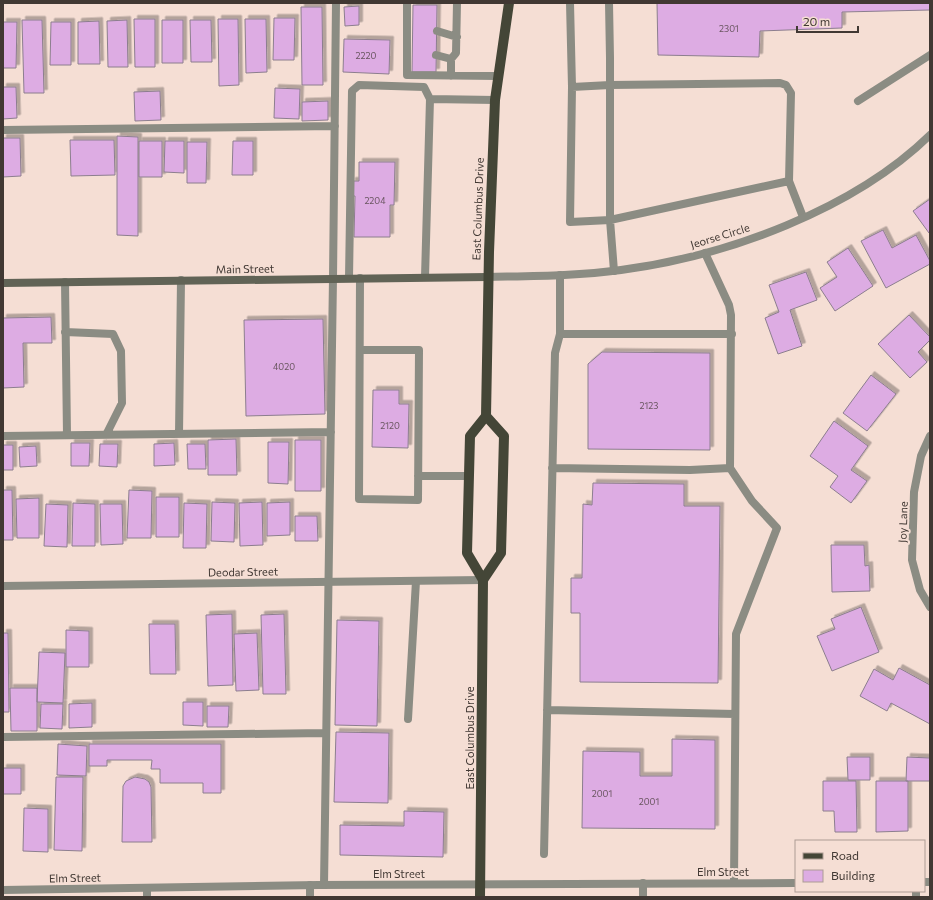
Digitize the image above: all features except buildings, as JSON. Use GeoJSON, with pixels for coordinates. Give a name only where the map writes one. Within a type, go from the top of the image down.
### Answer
{"type":"FeatureCollection","features":[{"type":"Feature","properties":{"kind":"main road","name":"East Columbus Drive"},"geometry":{"type":"LineString","coordinates":[[486,416],[488,277],[495,100],[509,3]]}},
{"type":"Feature","properties":{"kind":"main road"},"geometry":{"type":"LineString","coordinates":[[486,416],[504,436],[501,553],[483,580],[467,553],[470,436],[486,416]]}},
{"type":"Feature","properties":{"kind":"main road","name":"East Columbus Drive"},"geometry":{"type":"LineString","coordinates":[[480,897],[483,580]]}},
{"type":"Feature","properties":{"kind":"street"},"geometry":{"type":"LineString","coordinates":[[324,885],[336,3]]}},
{"type":"Feature","properties":{"kind":"street"},"geometry":{"type":"LineString","coordinates":[[407,3],[410,22],[407,76],[498,76]]}},
{"type":"Feature","properties":{"kind":"street"},"geometry":{"type":"LineString","coordinates":[[451,76],[451,60],[456,53],[457,3]]}},
{"type":"Feature","properties":{"kind":"street"},"geometry":{"type":"LineString","coordinates":[[570,3],[572,87],[570,222],[610,220],[789,181]]}},
{"type":"Feature","properties":{"kind":"street"},"geometry":{"type":"LineString","coordinates":[[609,3],[610,220],[614,271]]}},
{"type":"Feature","properties":{"kind":"street"},"geometry":{"type":"LineString","coordinates":[[437,30],[457,37]]}},
{"type":"Feature","properties":{"kind":"street"},"geometry":{"type":"LineString","coordinates":[[436,55],[451,60]]}},
{"type":"Feature","properties":{"kind":"street"},"geometry":{"type":"LineString","coordinates":[[858,101],[930,55]]}},
{"type":"Feature","properties":{"kind":"street"},"geometry":{"type":"LineString","coordinates":[[572,87],[610,85],[780,83],[786,85],[790,93],[789,181],[803,218]]}},
{"type":"Feature","properties":{"kind":"street"},"geometry":{"type":"LineString","coordinates":[[349,278],[352,91],[359,85],[424,87],[430,99],[425,277]]}},
{"type":"Feature","properties":{"kind":"street"},"geometry":{"type":"LineString","coordinates":[[430,99],[495,100]]}},
{"type":"Feature","properties":{"kind":"street"},"geometry":{"type":"LineString","coordinates":[[3,130],[335,126]]}},
{"type":"Feature","properties":{"kind":"street","name":"Jeorse Circle"},"geometry":{"type":"LineString","coordinates":[[488,277],[560,275],[614,271],[655,265],[705,253],[738,243],[821,210],[859,189],[894,165],[930,135]]}},
{"type":"Feature","properties":{"kind":"street"},"geometry":{"type":"LineString","coordinates":[[705,253],[729,305],[731,315],[730,468],[752,502],[777,528],[736,634],[734,883]]}},
{"type":"Feature","properties":{"kind":"street"},"geometry":{"type":"LineString","coordinates":[[544,854],[554,353],[560,334],[560,275]]}},
{"type":"Feature","properties":{"kind":"street","name":"Main Street"},"geometry":{"type":"LineString","coordinates":[[3,283],[488,277]]}},
{"type":"Feature","properties":{"kind":"street"},"geometry":{"type":"LineString","coordinates":[[360,278],[359,500],[418,500],[419,350],[360,350]]}},
{"type":"Feature","properties":{"kind":"street"},"geometry":{"type":"LineString","coordinates":[[179,434],[181,280]]}},
{"type":"Feature","properties":{"kind":"street"},"geometry":{"type":"LineString","coordinates":[[64,282],[67,435]]}},
{"type":"Feature","properties":{"kind":"street"},"geometry":{"type":"LineString","coordinates":[[65,332],[113,334],[121,351],[122,403],[106,435]]}},
{"type":"Feature","properties":{"kind":"street"},"geometry":{"type":"LineString","coordinates":[[560,334],[732,334]]}},
{"type":"Feature","properties":{"kind":"street"},"geometry":{"type":"LineString","coordinates":[[3,436],[331,432]]}},
{"type":"Feature","properties":{"kind":"street","name":"Joy Lane"},"geometry":{"type":"LineString","coordinates":[[930,436],[921,456],[914,492],[912,560],[920,590],[930,607]]}},
{"type":"Feature","properties":{"kind":"street"},"geometry":{"type":"LineString","coordinates":[[552,468],[690,470],[730,468]]}},
{"type":"Feature","properties":{"kind":"street"},"geometry":{"type":"LineString","coordinates":[[418,476],[469,476]]}},
{"type":"Feature","properties":{"kind":"street","name":"Deodar Street"},"geometry":{"type":"LineString","coordinates":[[3,586],[483,580]]}},
{"type":"Feature","properties":{"kind":"street"},"geometry":{"type":"LineString","coordinates":[[408,719],[416,581]]}},
{"type":"Feature","properties":{"kind":"street"},"geometry":{"type":"LineString","coordinates":[[547,710],[735,714]]}},
{"type":"Feature","properties":{"kind":"street"},"geometry":{"type":"LineString","coordinates":[[3,737],[325,733]]}},
{"type":"Feature","properties":{"kind":"street"},"geometry":{"type":"LineString","coordinates":[[643,883],[643,897]]}},
{"type":"Feature","properties":{"kind":"street","name":"Elm Street"},"geometry":{"type":"LineString","coordinates":[[3,890],[29,893],[147,888],[310,885],[795,883]]}},
{"type":"Feature","properties":{"kind":"street"},"geometry":{"type":"LineString","coordinates":[[310,885],[310,897]]}},
{"type":"Feature","properties":{"kind":"street"},"geometry":{"type":"LineString","coordinates":[[147,888],[147,897]]}}]}
